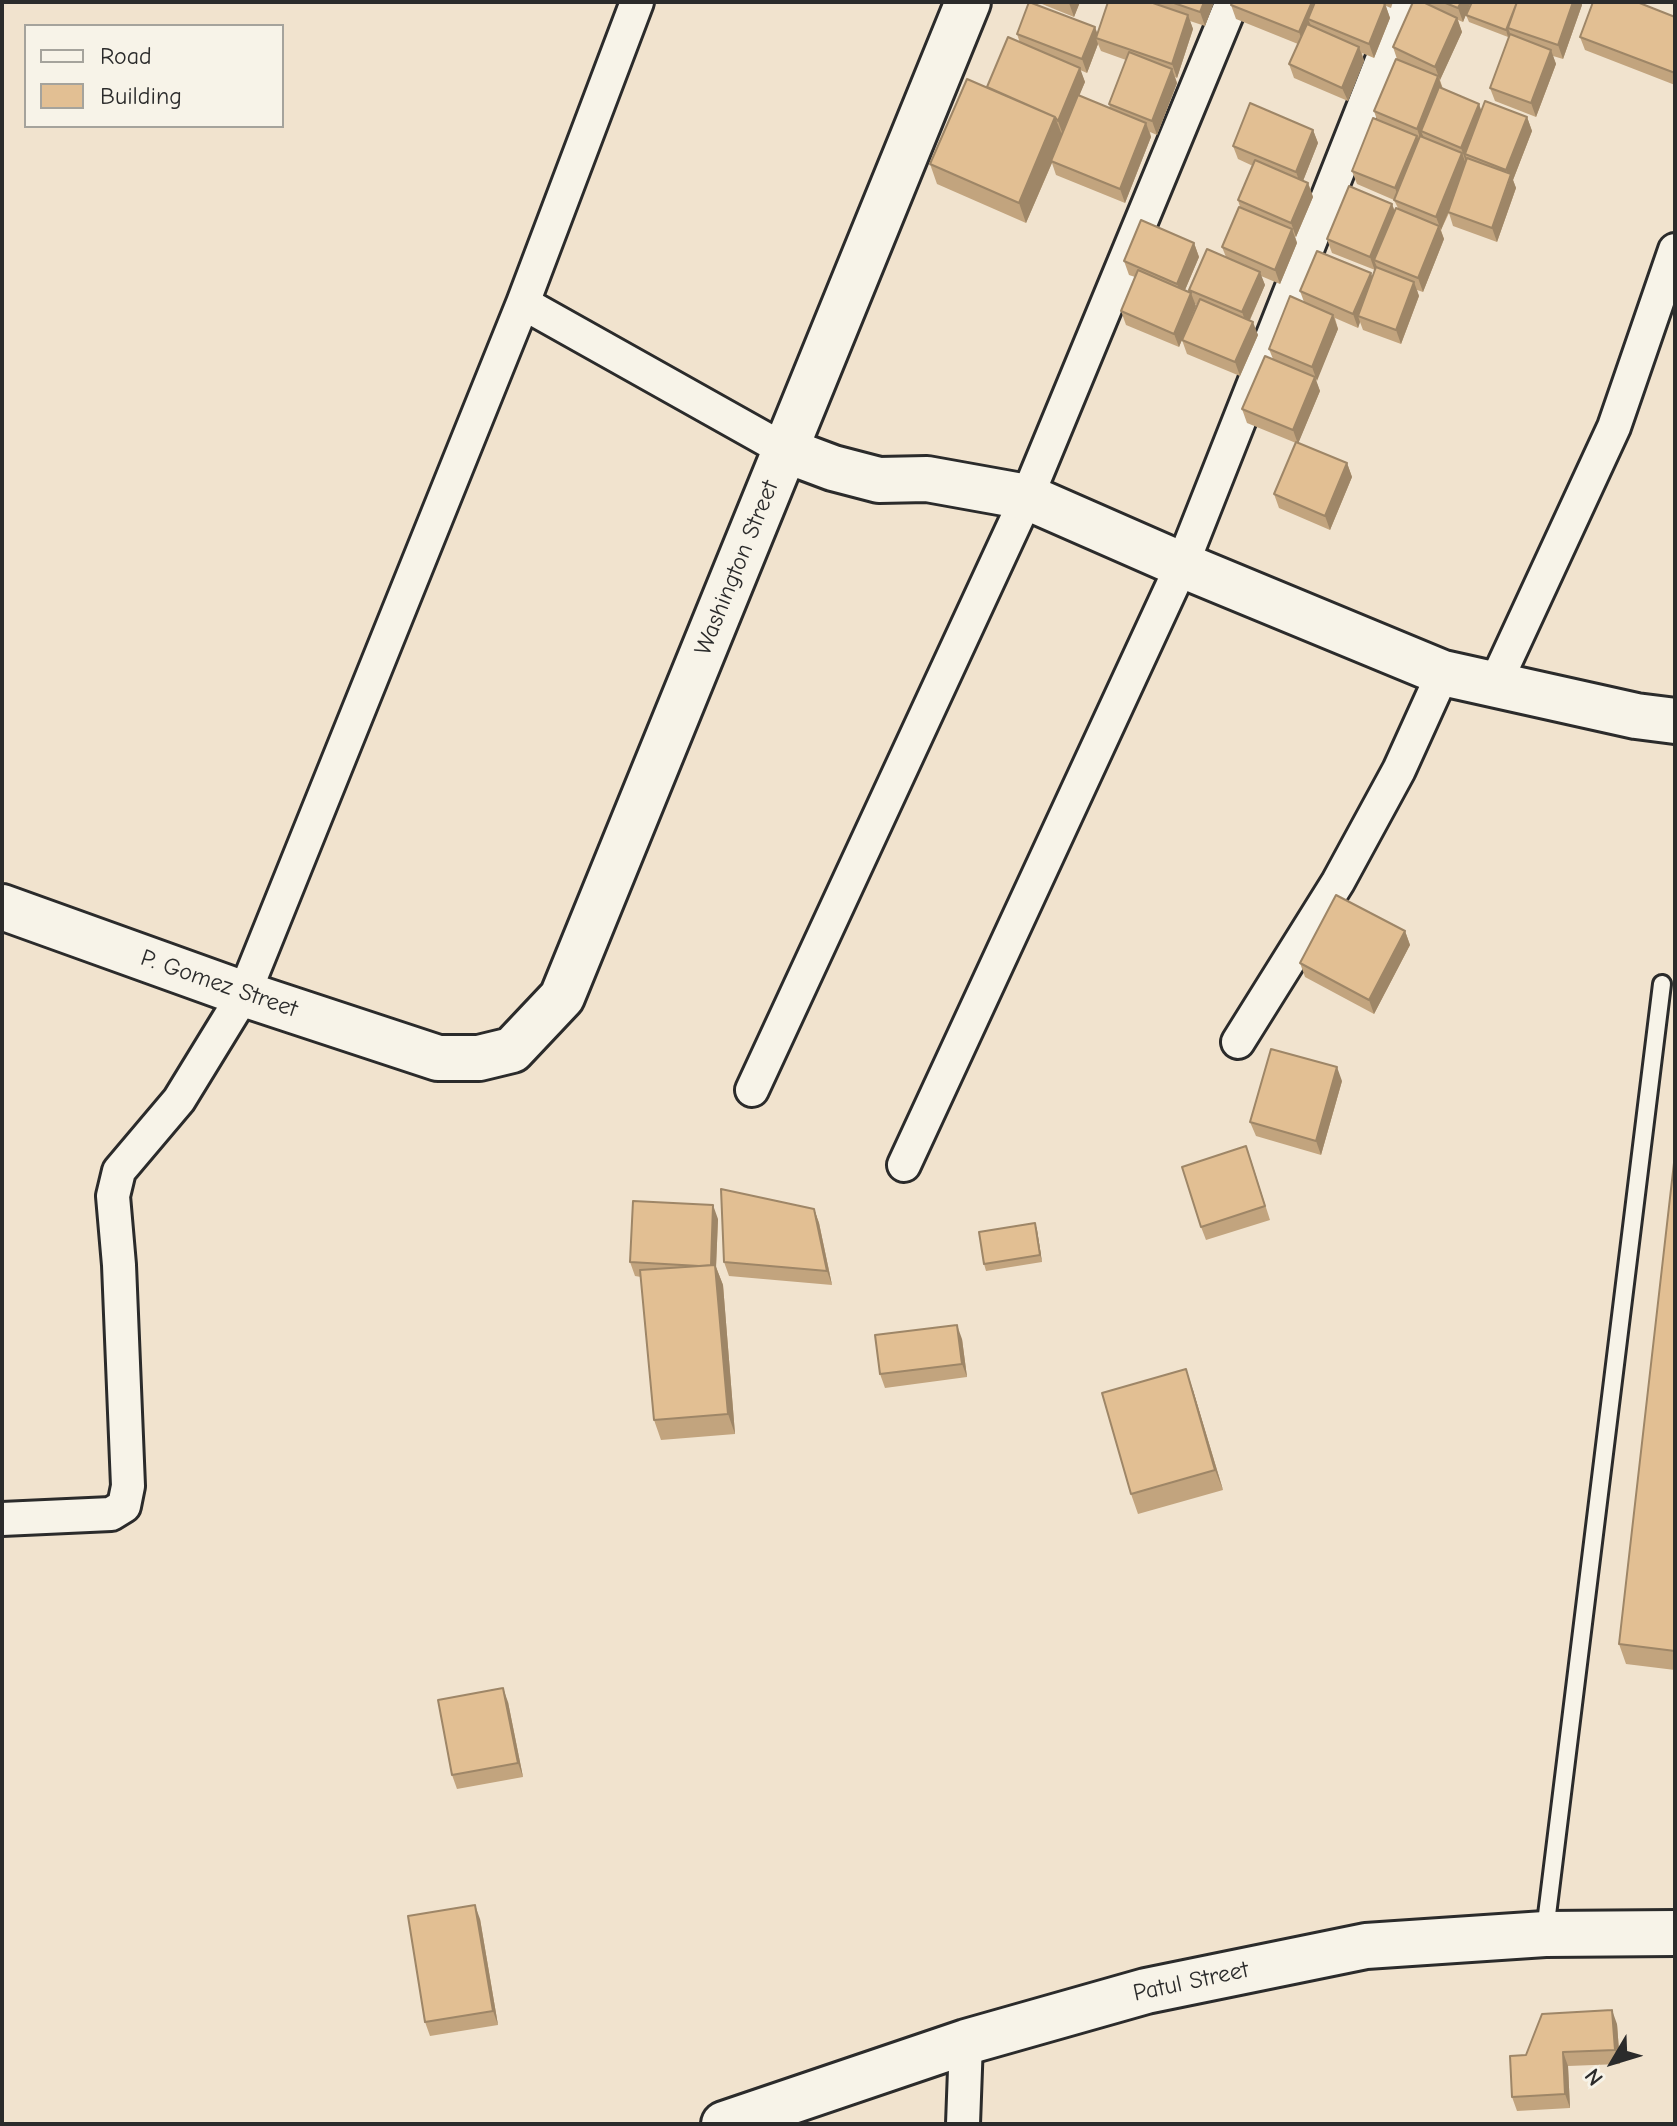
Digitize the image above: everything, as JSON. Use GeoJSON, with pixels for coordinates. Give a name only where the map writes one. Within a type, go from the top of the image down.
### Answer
{"type":"FeatureCollection","features":[{"type":"Feature","properties":{"kind":"street"},"geometry":{"type":"LineString","coordinates":[[2,1519],[111,1514],[124,1506],[128,1486],[119,1265],[113,1196],[119,1171],[179,1100],[244,994],[523,303],[637,2]]}},
{"type":"Feature","properties":{"kind":"street","name":"Washington Street"},"geometry":{"type":"LineString","coordinates":[[438,1058],[479,1058],[512,1050],[562,997],[968,2]]}},
{"type":"Feature","properties":{"kind":"street"},"geometry":{"type":"LineString","coordinates":[[752,1090],[1027,497],[1232,2]]}},
{"type":"Feature","properties":{"kind":"street"},"geometry":{"type":"LineString","coordinates":[[904,1165],[1182,565],[1405,2]]}},
{"type":"Feature","properties":{"kind":"street"},"geometry":{"type":"LineString","coordinates":[[1494,686],[1614,427],[1675,250]]}},
{"type":"Feature","properties":{"kind":"street"},"geometry":{"type":"LineString","coordinates":[[523,303],[785,450],[833,468],[879,480],[927,479],[1027,497],[1443,673],[1636,716],[1675,721]]}},
{"type":"Feature","properties":{"kind":"street"},"geometry":{"type":"LineString","coordinates":[[1238,1042],[1338,882],[1399,770],[1443,673]]}},
{"type":"Feature","properties":{"kind":"street","name":"P. Gomez Street"},"geometry":{"type":"LineString","coordinates":[[2,907],[244,994],[438,1058]]}},
{"type":"Feature","properties":{"kind":"street","name":"Patul Street"},"geometry":{"type":"LineString","coordinates":[[724,2124],[966,2042],[1146,1991],[1366,1946],[1545,1934],[1675,1933]]}},
{"type":"Feature","properties":{"kind":"street"},"geometry":{"type":"LineString","coordinates":[[963,2124],[966,2042]]}},
{"type":"Feature","properties":{"kind":"lane"},"geometry":{"type":"LineString","coordinates":[[1545,1934],[1662,984]]}},
{"type":"Feature","properties":{"kind":"building"},"geometry":{"type":"Polygon","coordinates":[[[1029,2],[1095,27],[1082,59],[1017,34],[1029,2]]]}},
{"type":"Feature","properties":{"kind":"building"},"geometry":{"type":"Polygon","coordinates":[[[1108,2],[1150,2],[1188,15],[1172,64],[1096,38],[1108,2]]]}},
{"type":"Feature","properties":{"kind":"building"},"geometry":{"type":"Polygon","coordinates":[[[1171,2],[1204,2],[1200,12],[1171,2]]]}},
{"type":"Feature","properties":{"kind":"building"},"geometry":{"type":"Polygon","coordinates":[[[1232,2],[1312,2],[1299,32],[1231,5],[1232,2]]]}},
{"type":"Feature","properties":{"kind":"building"},"geometry":{"type":"Polygon","coordinates":[[[1315,2],[1385,4],[1369,44],[1308,19],[1315,2]]]}},
{"type":"Feature","properties":{"kind":"building"},"geometry":{"type":"Polygon","coordinates":[[[1413,2],[1423,2],[1457,18],[1435,67],[1393,47],[1413,2]]]}},
{"type":"Feature","properties":{"kind":"building"},"geometry":{"type":"Polygon","coordinates":[[[1443,2],[1461,2],[1458,8],[1443,2]]]}},
{"type":"Feature","properties":{"kind":"building"},"geometry":{"type":"Polygon","coordinates":[[[1472,2],[1517,2],[1506,30],[1466,15],[1472,2]]]}},
{"type":"Feature","properties":{"kind":"building"},"geometry":{"type":"Polygon","coordinates":[[[1517,2],[1573,2],[1558,45],[1508,28],[1517,2]]]}},
{"type":"Feature","properties":{"kind":"building"},"geometry":{"type":"Polygon","coordinates":[[[1593,2],[1637,2],[1675,17],[1675,73],[1580,37],[1593,2]]]}},
{"type":"Feature","properties":{"kind":"building"},"geometry":{"type":"Polygon","coordinates":[[[1307,24],[1359,47],[1342,88],[1289,64],[1307,24]]]}},
{"type":"Feature","properties":{"kind":"building"},"geometry":{"type":"Polygon","coordinates":[[[1510,34],[1551,50],[1531,103],[1490,88],[1510,34]]]}},
{"type":"Feature","properties":{"kind":"building"},"geometry":{"type":"Polygon","coordinates":[[[1008,37],[1080,68],[1058,121],[987,87],[1008,37]]]}},
{"type":"Feature","properties":{"kind":"building"},"geometry":{"type":"Polygon","coordinates":[[[1129,52],[1172,69],[1152,121],[1109,104],[1129,52]]]}},
{"type":"Feature","properties":{"kind":"building"},"geometry":{"type":"Polygon","coordinates":[[[1396,59],[1438,76],[1417,129],[1374,111],[1396,59]]]}},
{"type":"Feature","properties":{"kind":"building"},"geometry":{"type":"Polygon","coordinates":[[[967,79],[1055,117],[1019,203],[930,164],[967,79]]]}},
{"type":"Feature","properties":{"kind":"building"},"geometry":{"type":"Polygon","coordinates":[[[1439,87],[1479,104],[1461,148],[1421,131],[1439,87]]]}},
{"type":"Feature","properties":{"kind":"building"},"geometry":{"type":"Polygon","coordinates":[[[1078,95],[1146,123],[1120,189],[1051,161],[1078,95]]]}},
{"type":"Feature","properties":{"kind":"building"},"geometry":{"type":"Polygon","coordinates":[[[1485,101],[1527,117],[1506,170],[1465,154],[1485,101]]]}},
{"type":"Feature","properties":{"kind":"building"},"geometry":{"type":"Polygon","coordinates":[[[1250,103],[1313,130],[1296,172],[1233,146],[1250,103]]]}},
{"type":"Feature","properties":{"kind":"building"},"geometry":{"type":"Polygon","coordinates":[[[1373,118],[1417,136],[1395,188],[1352,171],[1373,118]]]}},
{"type":"Feature","properties":{"kind":"building"},"geometry":{"type":"Polygon","coordinates":[[[1420,136],[1462,153],[1436,217],[1394,200],[1420,136]]]}},
{"type":"Feature","properties":{"kind":"building"},"geometry":{"type":"Polygon","coordinates":[[[1467,158],[1511,174],[1492,228],[1448,212],[1467,158]]]}},
{"type":"Feature","properties":{"kind":"building"},"geometry":{"type":"Polygon","coordinates":[[[1255,160],[1308,183],[1291,223],[1238,200],[1255,160]]]}},
{"type":"Feature","properties":{"kind":"building"},"geometry":{"type":"Polygon","coordinates":[[[1349,186],[1392,204],[1370,257],[1327,239],[1349,186]]]}},
{"type":"Feature","properties":{"kind":"building"},"geometry":{"type":"Polygon","coordinates":[[[1239,207],[1292,229],[1275,270],[1222,247],[1239,207]]]}},
{"type":"Feature","properties":{"kind":"building"},"geometry":{"type":"Polygon","coordinates":[[[1396,208],[1439,226],[1418,278],[1374,260],[1396,208]]]}},
{"type":"Feature","properties":{"kind":"building"},"geometry":{"type":"Polygon","coordinates":[[[1141,220],[1194,243],[1177,284],[1124,261],[1141,220]]]}},
{"type":"Feature","properties":{"kind":"building"},"geometry":{"type":"Polygon","coordinates":[[[1207,249],[1260,272],[1242,312],[1189,290],[1207,249]]]}},
{"type":"Feature","properties":{"kind":"building"},"geometry":{"type":"Polygon","coordinates":[[[1317,251],[1371,273],[1353,314],[1300,291],[1317,251]]]}},
{"type":"Feature","properties":{"kind":"building"},"geometry":{"type":"Polygon","coordinates":[[[1376,267],[1414,282],[1396,330],[1358,316],[1376,267]]]}},
{"type":"Feature","properties":{"kind":"building"},"geometry":{"type":"Polygon","coordinates":[[[1138,270],[1191,293],[1174,334],[1121,311],[1138,270]]]}},
{"type":"Feature","properties":{"kind":"building"},"geometry":{"type":"Polygon","coordinates":[[[1290,296],[1333,315],[1312,367],[1269,349],[1290,296]]]}},
{"type":"Feature","properties":{"kind":"building"},"geometry":{"type":"Polygon","coordinates":[[[1200,299],[1253,322],[1235,362],[1182,340],[1200,299]]]}},
{"type":"Feature","properties":{"kind":"building"},"geometry":{"type":"Polygon","coordinates":[[[1265,356],[1315,377],[1293,430],[1242,409],[1265,356]]]}},
{"type":"Feature","properties":{"kind":"building"},"geometry":{"type":"Polygon","coordinates":[[[1296,442],[1347,463],[1325,516],[1274,494],[1296,442]]]}},
{"type":"Feature","properties":{"kind":"building"},"geometry":{"type":"Polygon","coordinates":[[[1336,895],[1405,931],[1369,1000],[1300,963],[1336,895]]]}},
{"type":"Feature","properties":{"kind":"building"},"geometry":{"type":"Polygon","coordinates":[[[1271,1049],[1337,1067],[1316,1141],[1250,1122],[1271,1049]]]}},
{"type":"Feature","properties":{"kind":"building"},"geometry":{"type":"Polygon","coordinates":[[[1246,1146],[1265,1206],[1201,1227],[1182,1167],[1246,1146]]]}},
{"type":"Feature","properties":{"kind":"building"},"geometry":{"type":"Polygon","coordinates":[[[1675,1154],[1675,1651],[1619,1644],[1675,1154]]]}},
{"type":"Feature","properties":{"kind":"building"},"geometry":{"type":"Polygon","coordinates":[[[721,1189],[814,1209],[827,1271],[724,1262],[721,1189]]]}},
{"type":"Feature","properties":{"kind":"building"},"geometry":{"type":"Polygon","coordinates":[[[633,1201],[713,1205],[711,1265],[630,1262],[633,1201]]]}},
{"type":"Feature","properties":{"kind":"building"},"geometry":{"type":"Polygon","coordinates":[[[1035,1223],[1040,1255],[984,1264],[979,1232],[1035,1223]]]}},
{"type":"Feature","properties":{"kind":"building"},"geometry":{"type":"Polygon","coordinates":[[[715,1265],[728,1414],[654,1420],[640,1270],[715,1265]]]}},
{"type":"Feature","properties":{"kind":"building"},"geometry":{"type":"Polygon","coordinates":[[[957,1325],[962,1364],[880,1374],[875,1335],[957,1325]]]}},
{"type":"Feature","properties":{"kind":"building"},"geometry":{"type":"Polygon","coordinates":[[[1186,1369],[1215,1470],[1131,1494],[1102,1393],[1186,1369]]]}},
{"type":"Feature","properties":{"kind":"building"},"geometry":{"type":"Polygon","coordinates":[[[503,1688],[518,1763],[452,1775],[438,1700],[503,1688]]]}},
{"type":"Feature","properties":{"kind":"building"},"geometry":{"type":"Polygon","coordinates":[[[475,1905],[493,2011],[425,2022],[408,1916],[475,1905]]]}},
{"type":"Feature","properties":{"kind":"building"},"geometry":{"type":"Polygon","coordinates":[[[1612,2010],[1615,2050],[1563,2052],[1565,2094],[1512,2097],[1510,2056],[1526,2055],[1542,2014],[1612,2010]]]}}]}
